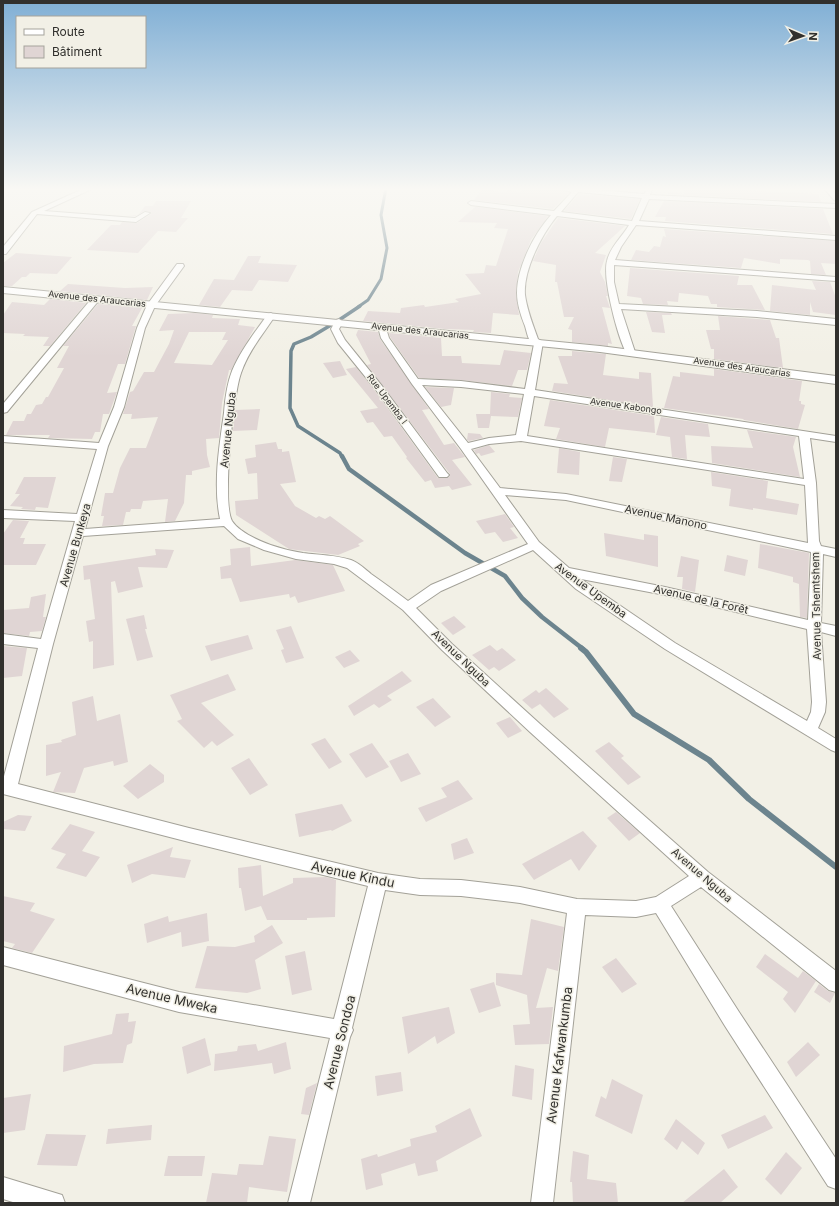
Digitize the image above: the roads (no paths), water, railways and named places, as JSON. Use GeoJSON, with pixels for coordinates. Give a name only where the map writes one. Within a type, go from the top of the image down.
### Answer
{"type":"FeatureCollection","features":[{"type":"Feature","properties":{"kind":"street"},"geometry":{"type":"LineString","coordinates":[[3,252],[9,244]]}},
{"type":"Feature","properties":{"kind":"street"},"geometry":{"type":"LineString","coordinates":[[521,438],[537,342],[524,312],[522,296],[522,284],[533,244]]}},
{"type":"Feature","properties":{"kind":"street"},"geometry":{"type":"LineString","coordinates":[[619,244],[610,262],[609,274],[616,306],[630,352]]}},
{"type":"Feature","properties":{"kind":"street"},"geometry":{"type":"LineString","coordinates":[[610,262],[836,279]]}},
{"type":"Feature","properties":{"kind":"street","name":"Avenue Bunkeya"},"geometry":{"type":"LineString","coordinates":[[6,787],[103,446],[116,418],[140,328],[151,305],[180,266]]}},
{"type":"Feature","properties":{"kind":"street","name":"Avenue des Araucarias"},"geometry":{"type":"LineString","coordinates":[[3,290],[339,322],[630,352],[836,380]]}},
{"type":"Feature","properties":{"kind":"street"},"geometry":{"type":"LineString","coordinates":[[3,410],[96,299]]}},
{"type":"Feature","properties":{"kind":"street"},"geometry":{"type":"LineString","coordinates":[[616,306],[757,314],[836,322]]}},
{"type":"Feature","properties":{"kind":"street","name":"Avenue Nguba"},"geometry":{"type":"LineString","coordinates":[[271,316],[241,362],[232,386],[222,486],[226,522],[237,532],[269,548],[304,557],[344,561],[352,565],[408,607],[447,647],[535,728],[702,877],[836,982]]}},
{"type":"Feature","properties":{"kind":"street","name":"Rue Upemba I"},"geometry":{"type":"LineString","coordinates":[[339,322],[335,329],[341,341],[379,388],[443,475]]}},
{"type":"Feature","properties":{"kind":"street","name":"Avenue Upemba"},"geometry":{"type":"LineString","coordinates":[[382,327],[385,338],[415,382],[465,447],[535,546],[581,586],[670,646],[836,746]]}},
{"type":"Feature","properties":{"kind":"street","name":"Avenue Kabongo"},"geometry":{"type":"LineString","coordinates":[[415,382],[448,383],[529,392],[702,417],[836,439]]}},
{"type":"Feature","properties":{"kind":"street","name":"Avenue Tshemtshem"},"geometry":{"type":"LineString","coordinates":[[804,434],[810,482],[813,541],[817,550],[814,626],[819,702],[818,712],[810,730]]}},
{"type":"Feature","properties":{"kind":"street"},"geometry":{"type":"LineString","coordinates":[[465,447],[489,441],[521,438],[810,482]]}},
{"type":"Feature","properties":{"kind":"street"},"geometry":{"type":"LineString","coordinates":[[3,439],[103,446]]}},
{"type":"Feature","properties":{"kind":"street","name":"Avenue Manono"},"geometry":{"type":"LineString","coordinates":[[495,491],[533,492],[566,497],[836,553]]}},
{"type":"Feature","properties":{"kind":"street"},"geometry":{"type":"LineString","coordinates":[[3,514],[82,518]]}},
{"type":"Feature","properties":{"kind":"street"},"geometry":{"type":"LineString","coordinates":[[78,533],[226,522]]}},
{"type":"Feature","properties":{"kind":"street"},"geometry":{"type":"LineString","coordinates":[[408,607],[436,588],[535,546]]}},
{"type":"Feature","properties":{"kind":"street","name":"Avenue de la Forêt"},"geometry":{"type":"LineString","coordinates":[[564,572],[665,591],[836,631]]}},
{"type":"Feature","properties":{"kind":"street"},"geometry":{"type":"LineString","coordinates":[[3,639],[46,644]]}},
{"type":"Feature","properties":{"kind":"street","name":"Avenue Kindu"},"geometry":{"type":"LineString","coordinates":[[6,787],[189,835],[378,881],[420,887],[461,888],[520,895],[577,907],[636,908],[660,904],[702,877]]}},
{"type":"Feature","properties":{"kind":"street","name":"Avenue Sondoa"},"geometry":{"type":"LineString","coordinates":[[299,1203],[343,1030],[378,881]]}},
{"type":"Feature","properties":{"kind":"street"},"geometry":{"type":"LineString","coordinates":[[660,904],[728,1013],[836,1178]]}},
{"type":"Feature","properties":{"kind":"street","name":"Avenue Kafwankumba"},"geometry":{"type":"LineString","coordinates":[[542,1203],[577,907]]}},
{"type":"Feature","properties":{"kind":"street","name":"Avenue Mweka"},"geometry":{"type":"LineString","coordinates":[[3,956],[179,1002],[343,1030]]}},
{"type":"Feature","properties":{"kind":"street"},"geometry":{"type":"LineString","coordinates":[[3,1188],[54,1203]]}},
{"type":"Feature","properties":{"kind":"waterway"},"geometry":{"type":"LineString","coordinates":[[358,307],[368,300],[381,279],[387,248],[386,244]]}},
{"type":"Feature","properties":{"kind":"waterway"},"geometry":{"type":"LineString","coordinates":[[339,320],[360,306]]}},
{"type":"Feature","properties":{"kind":"waterway"},"geometry":{"type":"LineString","coordinates":[[331,325],[311,337],[294,344],[291,351],[290,408],[298,426],[340,453],[342,457]]}},
{"type":"Feature","properties":{"kind":"waterway"},"geometry":{"type":"LineString","coordinates":[[342,456],[349,469],[465,553],[505,576],[522,598],[542,617],[583,649]]}},
{"type":"Feature","properties":{"kind":"waterway"},"geometry":{"type":"LineString","coordinates":[[581,648],[586,652],[634,714],[709,760],[749,799],[836,867]]}}]}
